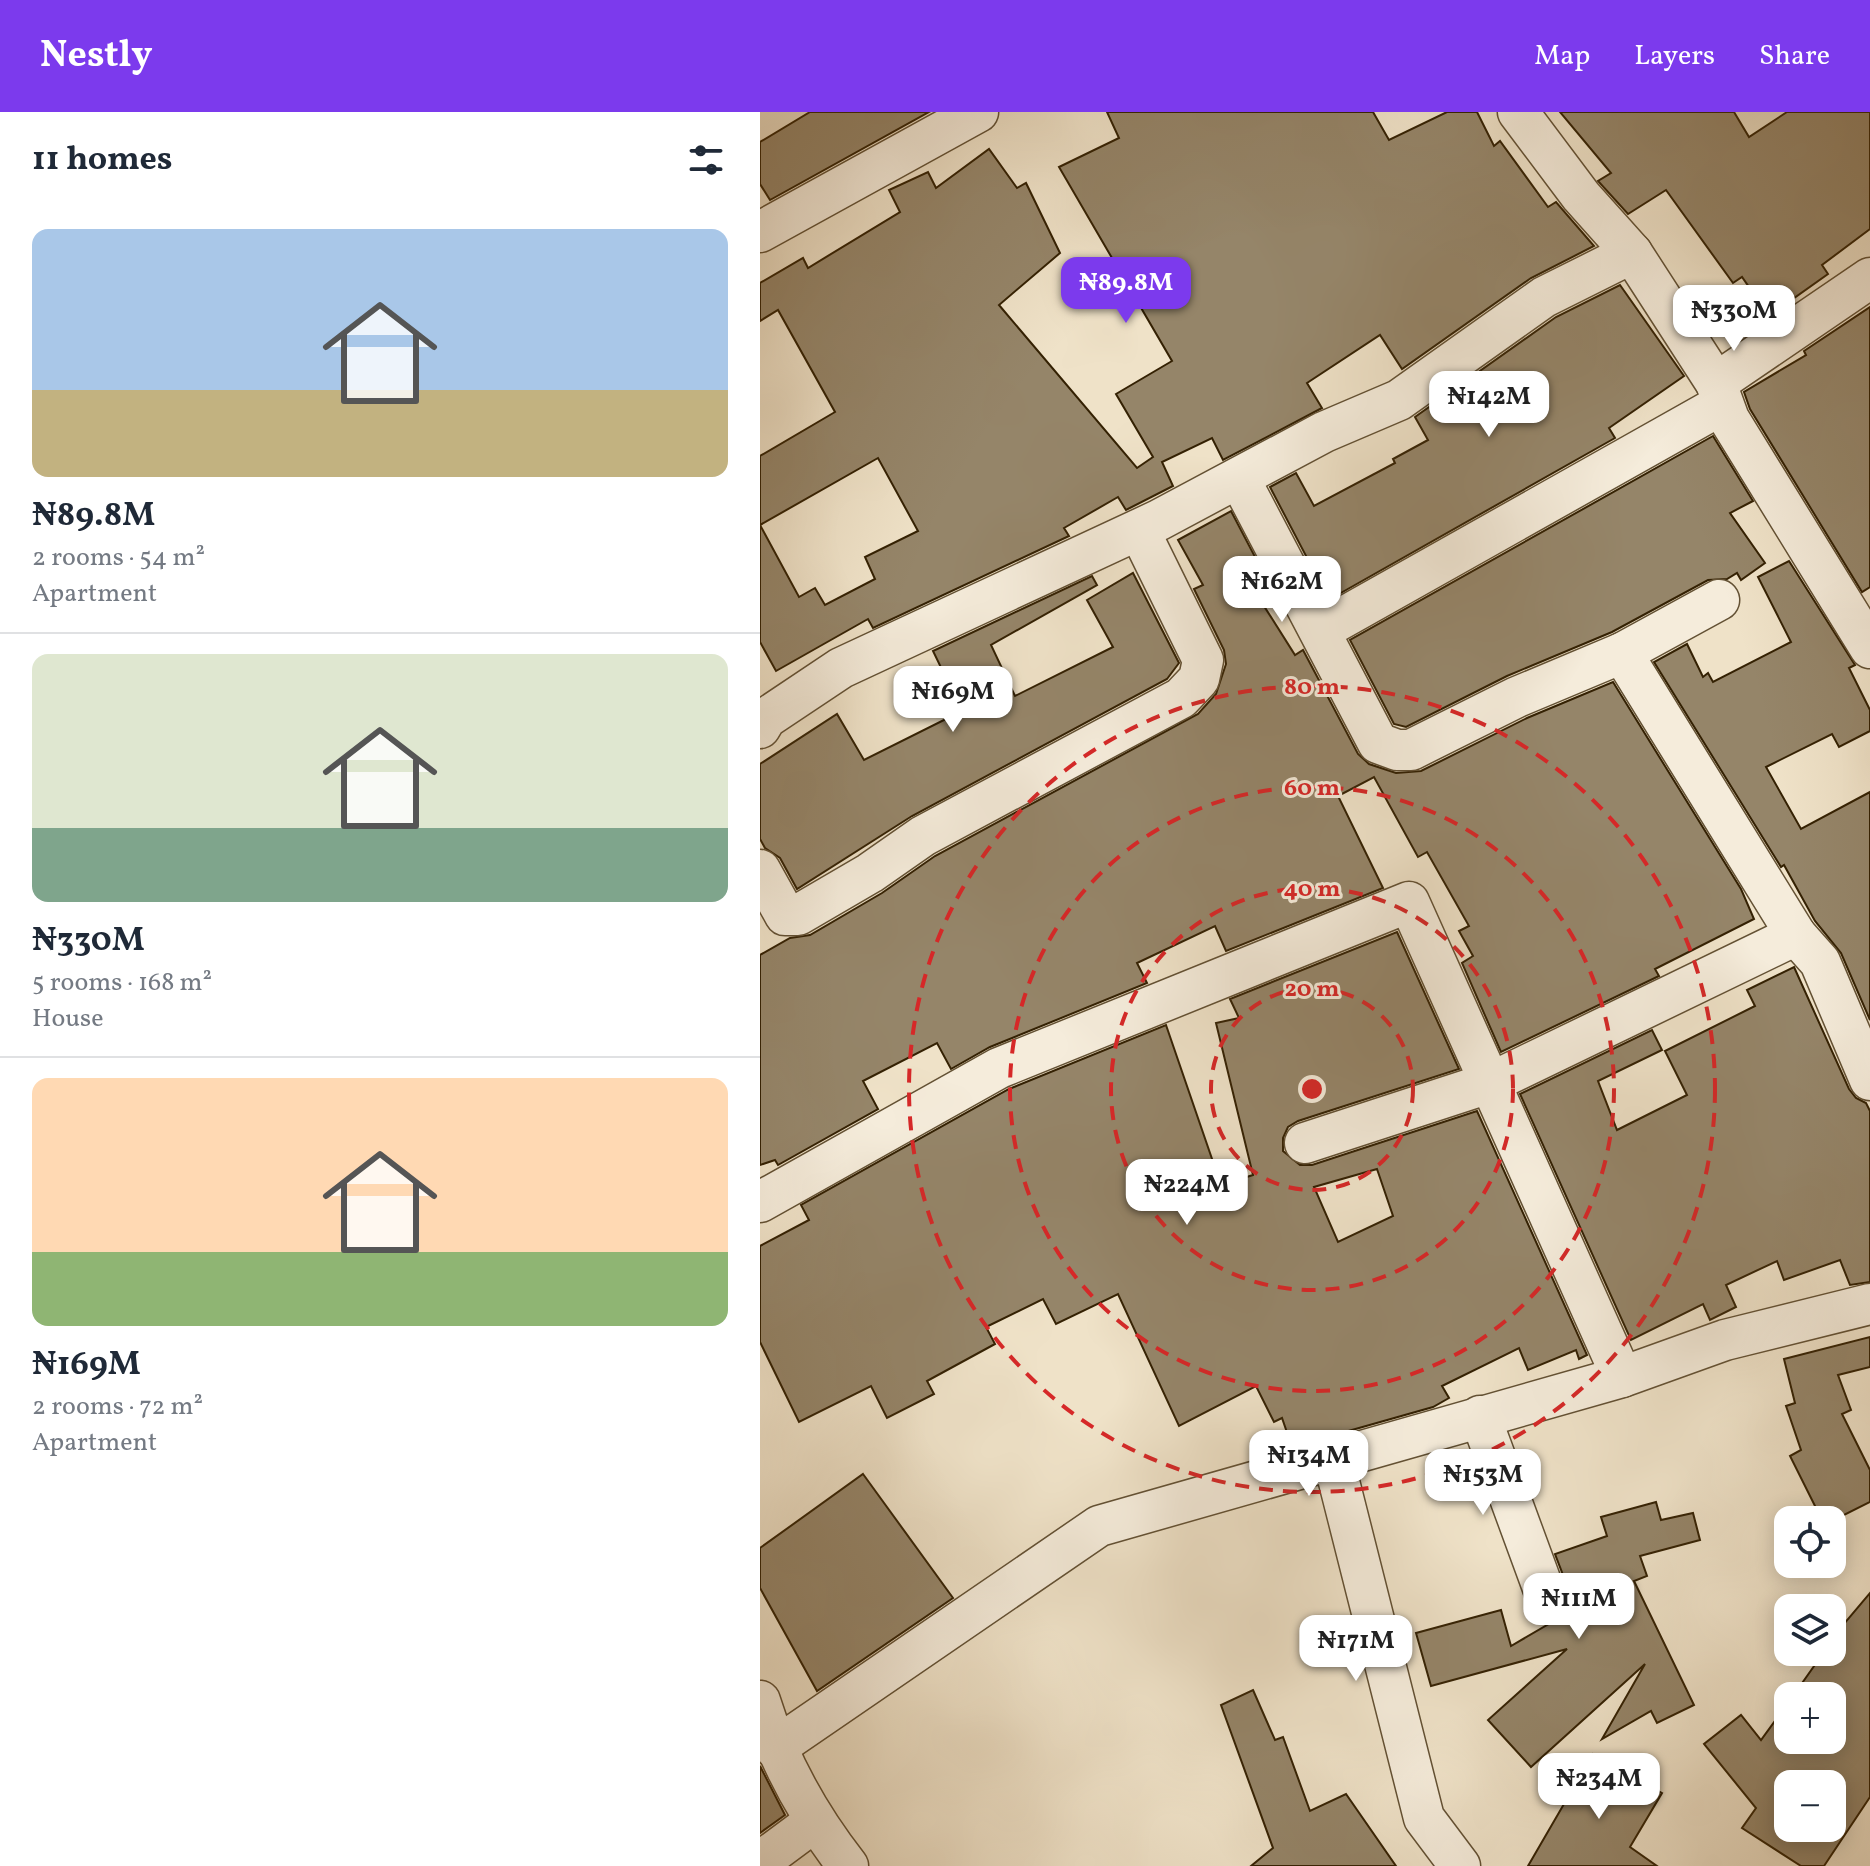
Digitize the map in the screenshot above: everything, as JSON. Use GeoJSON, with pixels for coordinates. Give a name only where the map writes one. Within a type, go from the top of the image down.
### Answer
{"type":"FeatureCollection","features":[{"type":"Feature","properties":{"kind":"street"},"geometry":{"type":"LineString","coordinates":[[760,232],[978,112]]}},
{"type":"Feature","properties":{"kind":"street"},"geometry":{"type":"LineString","coordinates":[[1518,112],[1581,196],[1632,253],[1870,648]]}},
{"type":"Feature","properties":{"kind":"street"},"geometry":{"type":"LineString","coordinates":[[760,728],[766,718],[841,668],[1139,530],[1324,432],[1399,400],[1544,297],[1632,253]]}},
{"type":"Feature","properties":{"kind":"street"},"geometry":{"type":"LineString","coordinates":[[1321,630],[1718,394],[1870,278]]}},
{"type":"Feature","properties":{"kind":"street"},"geometry":{"type":"LineString","coordinates":[[1239,478],[1378,743],[1397,750],[1411,750],[1517,697],[1622,653],[1719,600]]}},
{"type":"Feature","properties":{"kind":"street"},"geometry":{"type":"LineString","coordinates":[[760,870],[785,915],[798,915],[870,873],[923,836],[1181,698],[1199,679],[1203,660],[1139,530]]}},
{"type":"Feature","properties":{"kind":"street"},"geometry":{"type":"LineString","coordinates":[[1622,653],[1796,935],[1820,962],[1870,1080]]}},
{"type":"Feature","properties":{"kind":"street"},"geometry":{"type":"LineString","coordinates":[[760,1202],[999,1068],[1409,902],[1622,1377]]}},
{"type":"Feature","properties":{"kind":"street"},"geometry":{"type":"LineString","coordinates":[[1305,1143],[1492,1082],[1796,935]]}},
{"type":"Feature","properties":{"kind":"street"},"geometry":{"type":"LineString","coordinates":[[775,1748],[1099,1526],[1622,1377],[1725,1340],[1870,1304]]}},
{"type":"Feature","properties":{"kind":"street"},"geometry":{"type":"LineString","coordinates":[[1480,1416],[1546,1596]]}},
{"type":"Feature","properties":{"kind":"street"},"geometry":{"type":"LineString","coordinates":[[1333,1458],[1424,1818],[1460,1866]]}},
{"type":"Feature","properties":{"kind":"street"},"geometry":{"type":"LineString","coordinates":[[760,1701],[775,1748],[814,1822],[848,1866]]}},
{"type":"Feature","properties":{"kind":"street"},"geometry":{"type":"LineString","coordinates":[[760,1862],[814,1822]]}},
{"type":"Feature","properties":{"kind":"building"},"geometry":{"type":"Polygon","coordinates":[[[810,112],[929,112],[770,200],[760,184],[760,142],[810,112]]]}},
{"type":"Feature","properties":{"kind":"building"},"geometry":{"type":"Polygon","coordinates":[[[1107,112],[1373,112],[1389,140],[1447,112],[1477,112],[1494,146],[1500,141],[1548,207],[1556,202],[1594,246],[1531,278],[1402,369],[1380,335],[1307,383],[1322,408],[1223,460],[1212,438],[1162,462],[1173,486],[1126,510],[1118,497],[1064,528],[1069,536],[873,628],[868,619],[776,671],[760,642],[760,456],[835,412],[778,310],[760,321],[760,283],[803,258],[808,268],[900,212],[889,190],[928,172],[936,188],[989,149],[1017,188],[1026,183],[1060,253],[999,305],[1137,468],[1153,457],[1116,394],[1172,361],[1059,167],[1119,138],[1107,112]],[[878,458],[760,525],[799,597],[815,588],[825,605],[875,579],[865,557],[918,531],[878,458]]]}},
{"type":"Feature","properties":{"kind":"building"},"geometry":{"type":"Polygon","coordinates":[[[1560,112],[1734,112],[1749,137],[1787,112],[1870,112],[1870,229],[1822,265],[1828,274],[1769,316],[1742,277],[1733,283],[1666,190],[1628,214],[1598,181],[1611,173],[1560,112]]]}},
{"type":"Feature","properties":{"kind":"building"},"geometry":{"type":"Polygon","coordinates":[[[1620,285],[1684,376],[1609,428],[1615,438],[1339,594],[1326,572],[1317,577],[1270,487],[1296,473],[1314,506],[1395,463],[1393,459],[1428,440],[1415,417],[1556,317],[1620,285]]]}},
{"type":"Feature","properties":{"kind":"building"},"geometry":{"type":"Polygon","coordinates":[[[1870,307],[1870,587],[1862,592],[1750,409],[1744,392],[1806,355],[1804,351],[1870,307]]]}},
{"type":"Feature","properties":{"kind":"building"},"geometry":{"type":"Polygon","coordinates":[[[1713,436],[1753,501],[1730,513],[1765,563],[1741,580],[1737,573],[1727,579],[1708,580],[1612,632],[1507,676],[1406,727],[1394,724],[1350,640],[1713,436]]]}},
{"type":"Feature","properties":{"kind":"building"},"geometry":{"type":"Polygon","coordinates":[[[1231,511],[1277,599],[1264,606],[1295,655],[1303,650],[1358,754],[1369,764],[1396,773],[1421,771],[1527,718],[1613,682],[1741,889],[1754,919],[1655,969],[1659,976],[1501,1052],[1462,963],[1473,956],[1459,931],[1469,926],[1427,852],[1418,857],[1374,777],[1338,796],[1383,888],[1226,951],[1215,926],[1137,963],[1147,983],[990,1047],[951,1069],[937,1043],[863,1081],[878,1109],[778,1165],[775,1160],[760,1165],[760,955],[790,938],[810,935],[882,893],[935,856],[1198,714],[1216,694],[1226,664],[1224,650],[1194,589],[1203,585],[1178,540],[1231,511]]]}},
{"type":"Feature","properties":{"kind":"building"},"geometry":{"type":"Polygon","coordinates":[[[1789,561],[1855,665],[1849,668],[1870,710],[1870,731],[1839,747],[1832,734],[1766,767],[1801,829],[1870,792],[1870,1020],[1841,953],[1815,921],[1784,865],[1781,867],[1654,662],[1687,644],[1703,677],[1708,673],[1713,682],[1791,642],[1758,577],[1789,561]]]}},
{"type":"Feature","properties":{"kind":"building"},"geometry":{"type":"Polygon","coordinates":[[[1133,573],[1179,663],[1167,679],[912,816],[797,889],[780,858],[765,848],[760,839],[760,764],[837,714],[864,760],[962,711],[933,651],[1092,576],[1097,585],[991,645],[1015,696],[1113,647],[1087,600],[1133,573]]]}},
{"type":"Feature","properties":{"kind":"building"},"geometry":{"type":"Polygon","coordinates":[[[1397,932],[1459,1069],[1298,1121],[1288,1127],[1283,1138],[1283,1151],[1300,1165],[1312,1165],[1477,1111],[1587,1355],[1579,1359],[1576,1350],[1528,1370],[1519,1348],[1442,1386],[1449,1398],[1433,1407],[1292,1447],[1282,1418],[1274,1422],[1256,1386],[1179,1426],[1118,1294],[1056,1324],[1043,1299],[986,1327],[995,1344],[927,1381],[934,1394],[887,1418],[871,1386],[799,1422],[760,1342],[760,1246],[809,1220],[801,1205],[1009,1089],[1166,1025],[1221,1185],[1253,1175],[1216,1023],[1239,1018],[1230,999],[1397,932]],[[1377,1169],[1314,1187],[1338,1242],[1393,1216],[1377,1169]]]}},
{"type":"Feature","properties":{"kind":"building"},"geometry":{"type":"Polygon","coordinates":[[[1794,967],[1849,1089],[1856,1098],[1866,1103],[1870,1111],[1870,1282],[1850,1285],[1840,1260],[1784,1280],[1777,1261],[1726,1285],[1736,1307],[1710,1320],[1703,1304],[1631,1340],[1520,1094],[1652,1030],[1662,1050],[1598,1081],[1617,1130],[1687,1095],[1665,1051],[1755,1006],[1747,990],[1794,967]]]}},
{"type":"Feature","properties":{"kind":"building"},"geometry":{"type":"Polygon","coordinates":[[[1870,1337],[1870,1367],[1838,1375],[1851,1410],[1842,1414],[1870,1470],[1870,1502],[1846,1514],[1846,1506],[1815,1506],[1790,1456],[1801,1450],[1786,1406],[1795,1403],[1784,1359],[1870,1337]]]}},
{"type":"Feature","properties":{"kind":"building"},"geometry":{"type":"Polygon","coordinates":[[[863,1474],[953,1598],[817,1691],[760,1588],[760,1548],[863,1474]]]}},
{"type":"Feature","properties":{"kind":"building"},"geometry":{"type":"Polygon","coordinates":[[[1656,1502],[1661,1520],[1693,1513],[1700,1540],[1640,1556],[1647,1576],[1634,1581],[1694,1705],[1657,1723],[1651,1711],[1602,1739],[1645,1664],[1531,1767],[1488,1720],[1567,1649],[1431,1686],[1416,1633],[1501,1610],[1511,1646],[1571,1611],[1568,1588],[1555,1554],[1607,1536],[1601,1517],[1656,1502]]]}},
{"type":"Feature","properties":{"kind":"building"},"geometry":{"type":"Polygon","coordinates":[[[1870,1593],[1870,1797],[1846,1833],[1846,1770],[1774,1770],[1774,1842],[1840,1842],[1824,1866],[1801,1866],[1742,1828],[1756,1808],[1704,1744],[1741,1715],[1761,1740],[1774,1722],[1774,1754],[1846,1754],[1846,1682],[1803,1682],[1814,1666],[1846,1666],[1846,1621],[1870,1593]]]}},
{"type":"Feature","properties":{"kind":"building"},"geometry":{"type":"Polygon","coordinates":[[[1253,1690],[1275,1740],[1283,1737],[1310,1811],[1346,1794],[1396,1866],[1251,1866],[1273,1848],[1221,1705],[1253,1690]]]}},
{"type":"Feature","properties":{"kind":"building"},"geometry":{"type":"Polygon","coordinates":[[[1593,1754],[1662,1793],[1630,1847],[1657,1866],[1528,1866],[1593,1754]]]}},
{"type":"Feature","properties":{"kind":"building"},"geometry":{"type":"Polygon","coordinates":[[[760,1766],[785,1815],[760,1833],[760,1766]]]}}]}
